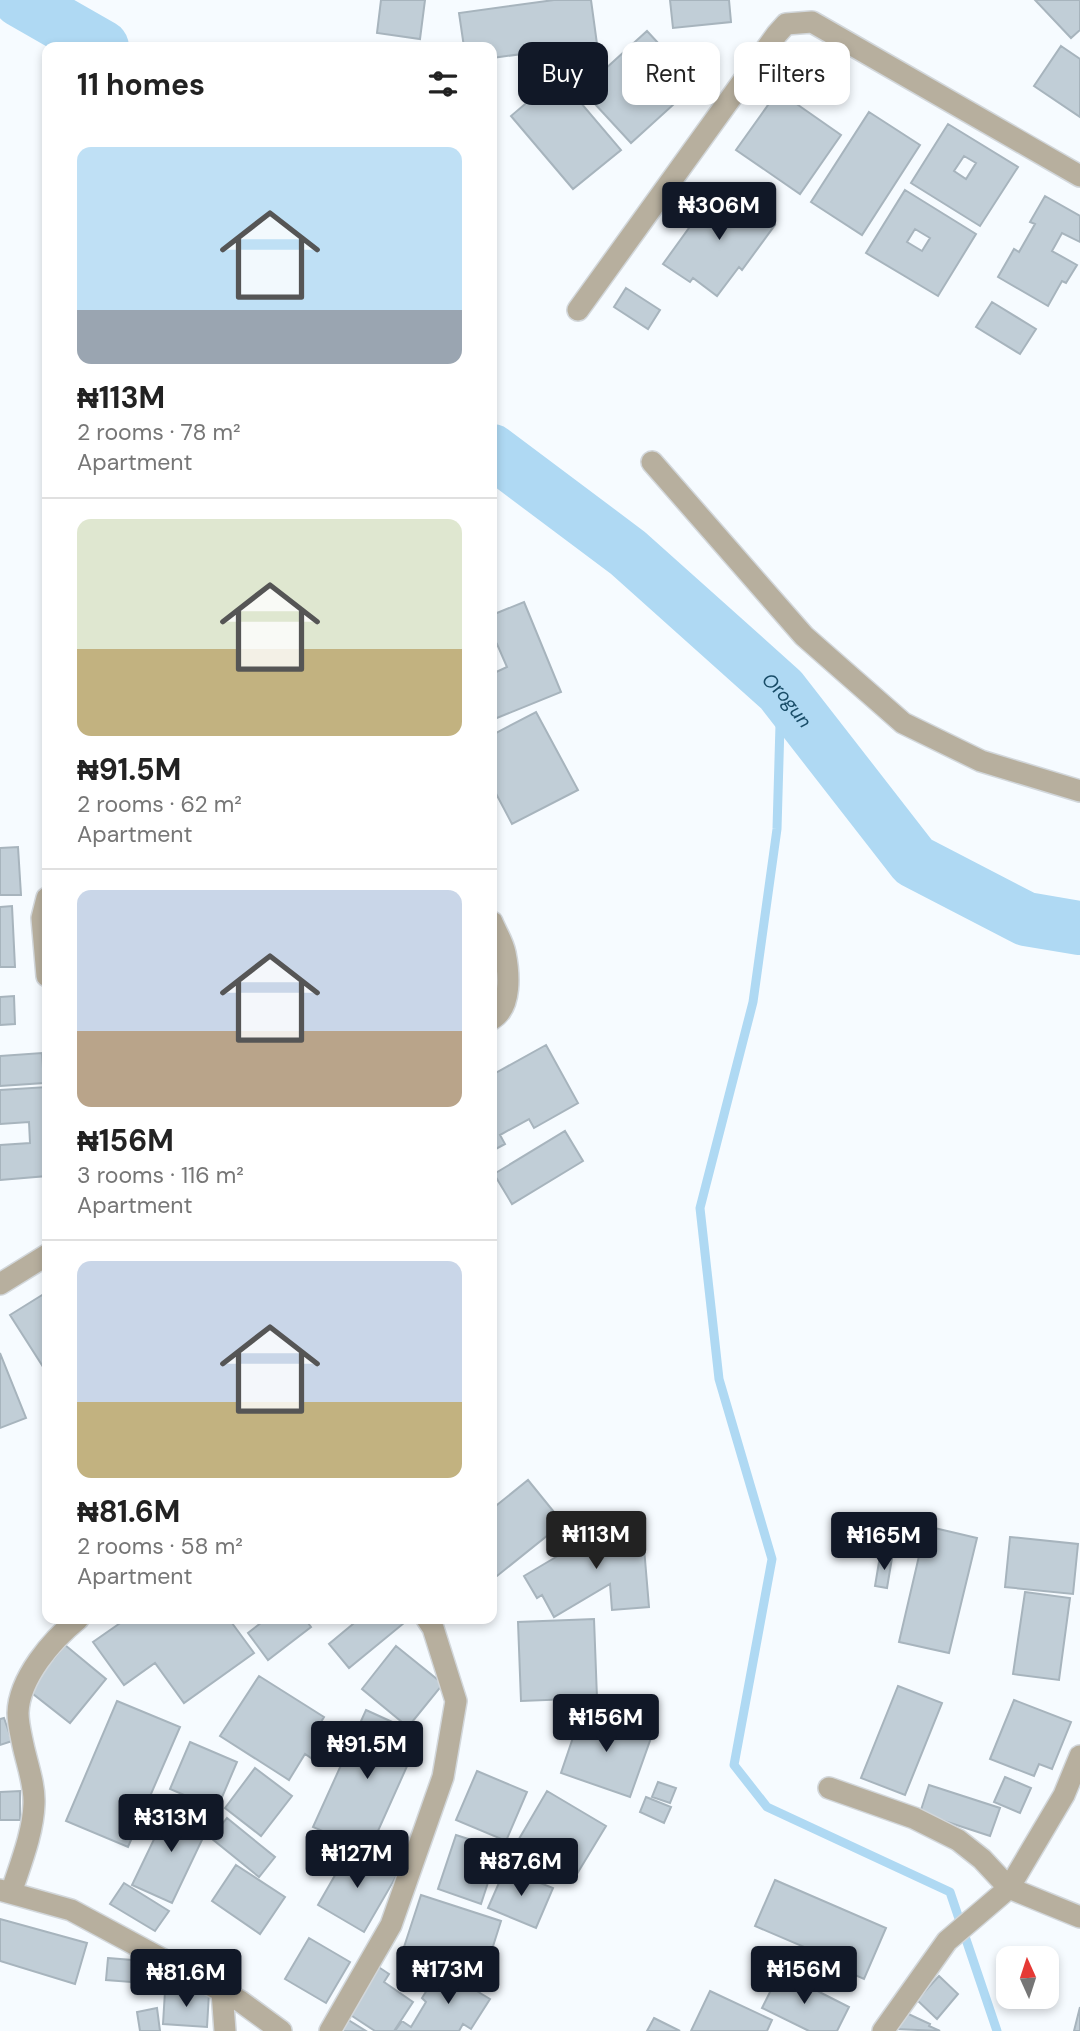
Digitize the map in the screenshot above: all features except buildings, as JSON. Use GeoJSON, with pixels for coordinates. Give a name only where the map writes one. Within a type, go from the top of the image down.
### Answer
{"type":"FeatureCollection","features":[{"type":"Feature","properties":{"kind":"street"},"geometry":{"type":"LineString","coordinates":[[578,310],[786,24],[812,22],[1080,176]]}},
{"type":"Feature","properties":{"kind":"street"},"geometry":{"type":"LineString","coordinates":[[652,462],[804,636],[903,723],[981,761],[1080,790]]}},
{"type":"Feature","properties":{"kind":"street"},"geometry":{"type":"LineString","coordinates":[[497,933],[505,951],[507,997],[497,1015]]}},
{"type":"Feature","properties":{"kind":"street"},"geometry":{"type":"LineString","coordinates":[[0,1284],[42,1258]]}},
{"type":"Feature","properties":{"kind":"street"},"geometry":{"type":"LineString","coordinates":[[72,1624],[57,1638],[40,1660],[20,1700],[19,1726],[34,1801],[29,1834],[6,1892],[71,1910],[240,2001],[281,2031]]}},
{"type":"Feature","properties":{"kind":"street"},"geometry":{"type":"LineString","coordinates":[[330,2031],[391,1925],[443,1777],[456,1701],[430,1624]]}},
{"type":"Feature","properties":{"kind":"street"},"geometry":{"type":"LineString","coordinates":[[883,2031],[947,1941],[1009,1888],[1063,1794],[1080,1756]]}},
{"type":"Feature","properties":{"kind":"street"},"geometry":{"type":"LineString","coordinates":[[829,1788],[914,1818],[958,1840],[982,1859],[1009,1888],[1080,1917]]}},
{"type":"Feature","properties":{"kind":"street"},"geometry":{"type":"LineString","coordinates":[[222,1992],[225,2031]]}},
{"type":"Feature","properties":{"kind":"waterway","name":"Orogun"},"geometry":{"type":"LineString","coordinates":[[20,0],[93,42]]}},
{"type":"Feature","properties":{"kind":"waterway","name":"Orogun"},"geometry":{"type":"LineString","coordinates":[[497,455],[628,553],[781,690],[914,861],[1026,919],[1080,928]]}},
{"type":"Feature","properties":{"kind":"waterway"},"geometry":{"type":"LineString","coordinates":[[781,690],[777,829],[753,1002],[700,1208],[719,1379],[772,1559],[734,1765],[767,1807],[950,1892],[997,2031]]}}]}
